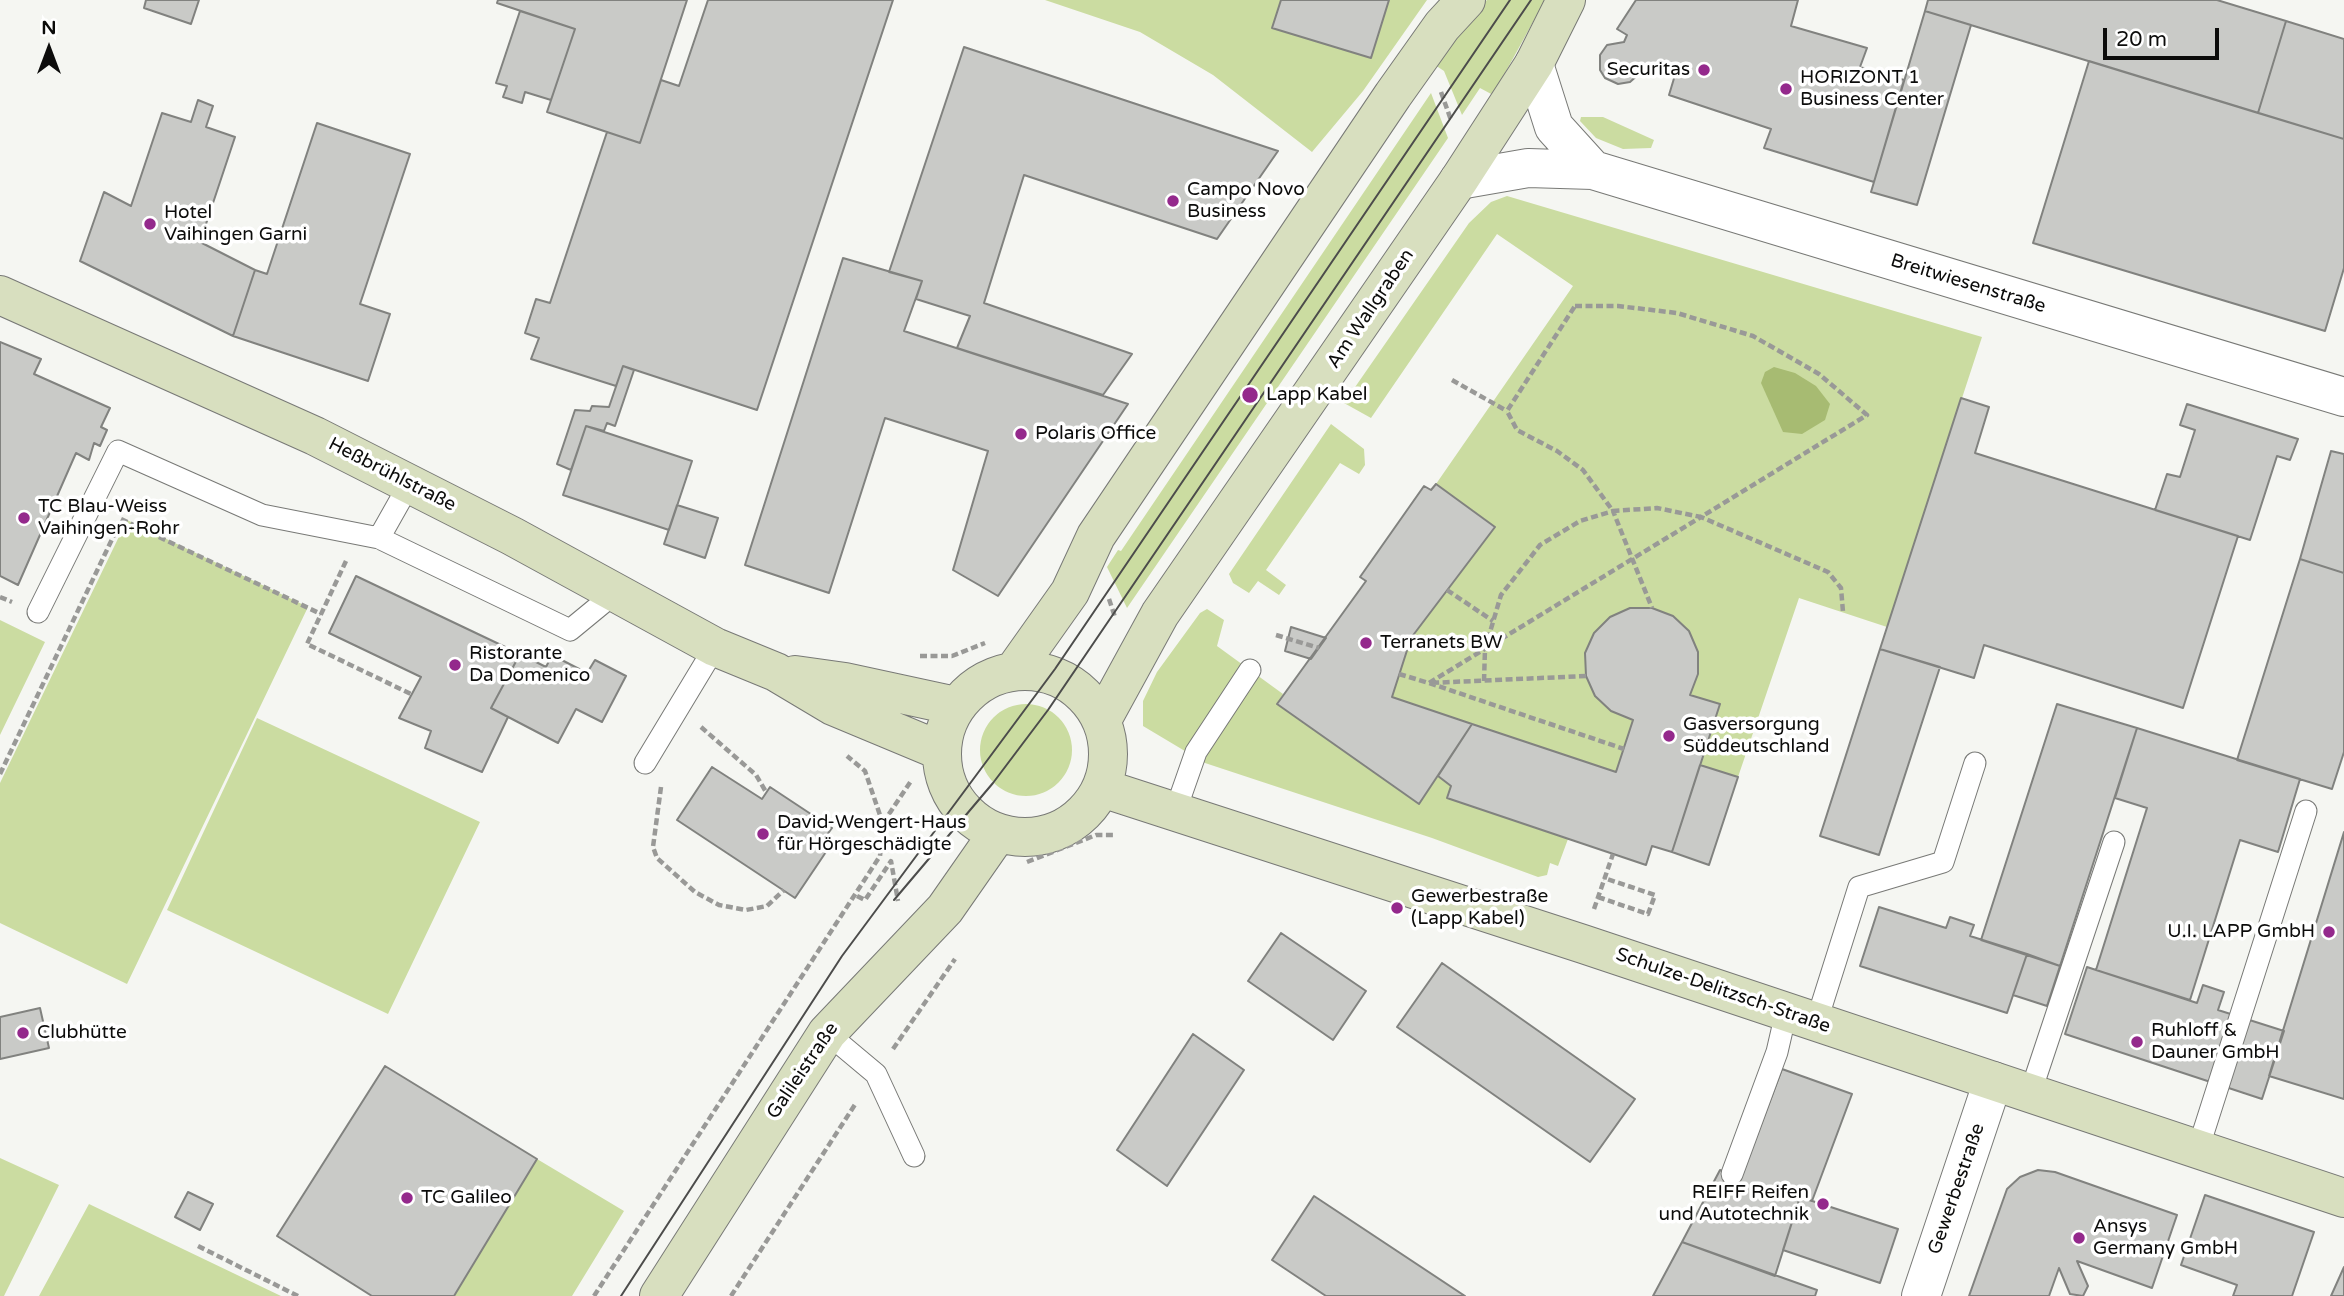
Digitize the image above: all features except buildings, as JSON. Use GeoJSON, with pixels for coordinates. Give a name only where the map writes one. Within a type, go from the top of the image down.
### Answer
{"type":"FeatureCollection","features":[{"type":"Feature","properties":{"kind":"street"},"geometry":{"type":"LineString","coordinates":[[1014,671],[1070,592],[1103,526],[1393,95],[1442,26],[1466,0]]}},
{"type":"Feature","properties":{"kind":"street","name":"Am Wallgraben"},"geometry":{"type":"LineString","coordinates":[[1102,720],[1160,614],[1460,180],[1534,64],[1566,0]]}},
{"type":"Feature","properties":{"kind":"street"},"geometry":{"type":"LineString","coordinates":[[1534,64],[1554,127],[1593,170]]}},
{"type":"Feature","properties":{"kind":"street","name":"Breitwiesenstraße"},"geometry":{"type":"LineString","coordinates":[[1460,180],[1528,168],[1593,170],[2344,397]]}},
{"type":"Feature","properties":{"kind":"street","name":"Heßbrühlstraße"},"geometry":{"type":"LineString","coordinates":[[0,295],[219,391],[410,483],[715,647],[776,672],[833,706],[941,751]]}},
{"type":"Feature","properties":{"kind":"street"},"geometry":{"type":"LineString","coordinates":[[1014,671],[1051,674],[1066,681],[1087,697],[1102,720],[1109,742],[1109,766],[1102,788],[1084,813],[1059,831],[1028,838],[998,833],[967,813],[956,801],[944,774],[941,751],[945,727],[956,706],[981,682],[1014,671]]}},
{"type":"Feature","properties":{"kind":"street","name":"Heßbrühlstraße"},"geometry":{"type":"LineString","coordinates":[[776,672],[845,682],[956,706]]}},
{"type":"Feature","properties":{"kind":"street","name":"Schulze-Delitzsch-Straße"},"geometry":{"type":"LineString","coordinates":[[1102,788],[2344,1198]]}},
{"type":"Feature","properties":{"kind":"street","name":"Galileistraße"},"geometry":{"type":"LineString","coordinates":[[659,1296],[827,1033],[945,909],[998,833]]}},
{"type":"Feature","properties":{"kind":"street","name":"Gewerbestraße"},"geometry":{"type":"LineString","coordinates":[[1922,1296],[1993,1081]]}},
{"type":"Feature","properties":{"kind":"lane"},"geometry":{"type":"LineString","coordinates":[[38,612],[118,451],[262,515],[369,536],[570,630],[615,593]]}},
{"type":"Feature","properties":{"kind":"lane"},"geometry":{"type":"LineString","coordinates":[[369,536],[410,483]]}},
{"type":"Feature","properties":{"kind":"lane"},"geometry":{"type":"LineString","coordinates":[[645,763],[715,647]]}},
{"type":"Feature","properties":{"kind":"lane"},"geometry":{"type":"LineString","coordinates":[[1175,812],[1196,752],[1250,670]]}},
{"type":"Feature","properties":{"kind":"lane"},"geometry":{"type":"LineString","coordinates":[[1732,1174],[1777,1052],[1801,1018],[1859,887],[1943,862],[1975,763]]}},
{"type":"Feature","properties":{"kind":"lane"},"geometry":{"type":"LineString","coordinates":[[2198,1149],[2306,811]]}},
{"type":"Feature","properties":{"kind":"lane"},"geometry":{"type":"LineString","coordinates":[[2030,1094],[2114,842]]}},
{"type":"Feature","properties":{"kind":"lane"},"geometry":{"type":"LineString","coordinates":[[827,1033],[876,1074],[914,1156]]}},
{"type":"Feature","properties":{"kind":"path"},"geometry":{"type":"LineString","coordinates":[[1440,87],[1454,127]]}},
{"type":"Feature","properties":{"kind":"path"},"geometry":{"type":"LineString","coordinates":[[1429,683],[1867,415],[1819,374],[1753,336],[1677,313],[1618,306],[1575,306],[1507,411]]}},
{"type":"Feature","properties":{"kind":"path"},"geometry":{"type":"LineString","coordinates":[[1452,380],[1507,411],[1517,430],[1557,450],[1595,482],[1613,511],[1652,608]]}},
{"type":"Feature","properties":{"kind":"path"},"geometry":{"type":"LineString","coordinates":[[1484,681],[1485,649],[1501,595],[1541,545],[1580,521],[1613,511],[1657,508],[1701,517],[1828,572],[1841,588],[1843,612]]}},
{"type":"Feature","properties":{"kind":"path"},"geometry":{"type":"LineString","coordinates":[[0,774],[122,517],[321,614]]}},
{"type":"Feature","properties":{"kind":"path"},"geometry":{"type":"LineString","coordinates":[[369,536],[321,614],[307,644],[411,694]]}},
{"type":"Feature","properties":{"kind":"path"},"geometry":{"type":"LineString","coordinates":[[1447,590],[1493,621]]}},
{"type":"Feature","properties":{"kind":"path"},"geometry":{"type":"LineString","coordinates":[[1276,635],[1319,648]]}},
{"type":"Feature","properties":{"kind":"path"},"geometry":{"type":"LineString","coordinates":[[897,694],[910,656],[952,656],[991,640]]}},
{"type":"Feature","properties":{"kind":"path"},"geometry":{"type":"LineString","coordinates":[[1399,674],[1624,749]]}},
{"type":"Feature","properties":{"kind":"path"},"geometry":{"type":"LineString","coordinates":[[1429,683],[1586,676]]}},
{"type":"Feature","properties":{"kind":"path"},"geometry":{"type":"LineString","coordinates":[[684,700],[695,720],[710,738],[756,775],[766,792]]}},
{"type":"Feature","properties":{"kind":"path"},"geometry":{"type":"LineString","coordinates":[[883,824],[918,771],[941,751]]}},
{"type":"Feature","properties":{"kind":"path"},"geometry":{"type":"LineString","coordinates":[[645,763],[660,772],[662,795],[653,847],[657,858],[695,892],[719,905],[746,910],[767,906],[784,890]]}},
{"type":"Feature","properties":{"kind":"path"},"geometry":{"type":"LineString","coordinates":[[594,1296],[857,896],[880,856],[883,824],[865,771]]}},
{"type":"Feature","properties":{"kind":"path"},"geometry":{"type":"LineString","coordinates":[[1024,863],[1096,835],[1123,835]]}},
{"type":"Feature","properties":{"kind":"path"},"geometry":{"type":"LineString","coordinates":[[1605,878],[1655,895],[1648,914],[1598,897],[1613,854]]}},
{"type":"Feature","properties":{"kind":"path"},"geometry":{"type":"LineString","coordinates":[[731,1296],[876,1074],[960,952]]}},
{"type":"Feature","properties":{"kind":"path"},"geometry":{"type":"LineString","coordinates":[[198,1246],[298,1296]]}},
{"type":"Feature","properties":{"kind":"shaded area"},"geometry":{"type":"Polygon","coordinates":[[[1045,0],[1427,0],[1363,91],[1312,152],[1213,75],[1140,32],[1045,0]]]}},
{"type":"Feature","properties":{"kind":"shaded area"},"geometry":{"type":"Polygon","coordinates":[[[1487,0],[1545,0],[1493,95],[1480,88],[1462,115],[1444,71],[1432,63],[1458,29],[1487,0]]]}},
{"type":"Feature","properties":{"kind":"shaded area"},"geometry":{"type":"Polygon","coordinates":[[[1431,93],[1448,138],[1127,608],[1107,567],[1118,550],[1121,551],[1431,93]]]}},
{"type":"Feature","properties":{"kind":"shaded area"},"geometry":{"type":"Polygon","coordinates":[[[1581,117],[1603,117],[1654,140],[1651,148],[1623,149],[1596,138],[1580,121],[1581,117]]]}},
{"type":"Feature","properties":{"kind":"shaded area"},"geometry":{"type":"Polygon","coordinates":[[[1507,196],[1982,337],[1887,627],[1799,598],[1738,777],[1700,765],[1720,705],[1690,695],[1698,674],[1698,652],[1673,616],[1652,608],[1630,608],[1610,617],[1594,633],[1585,653],[1586,676],[1595,696],[1611,711],[1633,720],[1616,772],[1392,697],[1436,484],[1573,286],[1497,234],[1371,418],[1344,403],[1469,223],[1491,202],[1507,196]]]}},
{"type":"Feature","properties":{"kind":"shaded area"},"geometry":{"type":"Polygon","coordinates":[[[1774,367],[1795,373],[1816,386],[1830,404],[1825,420],[1802,434],[1783,432],[1761,383],[1765,372],[1774,367]]]}},
{"type":"Feature","properties":{"kind":"shaded area"},"geometry":{"type":"Polygon","coordinates":[[[1331,424],[1364,449],[1365,465],[1359,474],[1340,463],[1266,570],[1286,585],[1279,595],[1258,581],[1249,593],[1233,583],[1229,574],[1331,424]]]}},
{"type":"Feature","properties":{"kind":"shaded area"},"geometry":{"type":"Polygon","coordinates":[[[127,520],[308,607],[127,984],[0,923],[0,783],[127,520]]]}},
{"type":"Feature","properties":{"kind":"shaded area"},"geometry":{"type":"Polygon","coordinates":[[[1207,609],[1224,620],[1217,646],[1283,694],[1277,704],[1418,803],[1438,776],[1451,786],[1447,798],[1568,839],[1558,866],[1550,863],[1547,875],[1538,877],[1432,838],[1205,763],[1143,726],[1143,701],[1157,672],[1200,613],[1207,609]]]}},
{"type":"Feature","properties":{"kind":"shaded area"},"geometry":{"type":"Polygon","coordinates":[[[0,620],[45,642],[0,735],[0,620]]]}},
{"type":"Feature","properties":{"kind":"shaded area"},"geometry":{"type":"Polygon","coordinates":[[[1026,704],[1044,707],[1059,717],[1069,732],[1072,750],[1069,768],[1059,783],[1044,793],[1026,796],[1008,793],[993,783],[983,768],[980,750],[983,732],[993,717],[1008,707],[1026,704]]]}},
{"type":"Feature","properties":{"kind":"shaded area"},"geometry":{"type":"Polygon","coordinates":[[[257,718],[480,822],[388,1014],[167,910],[257,718]]]}},
{"type":"Feature","properties":{"kind":"shaded area"},"geometry":{"type":"Polygon","coordinates":[[[0,1158],[59,1185],[4,1296],[0,1296],[0,1158]]]}},
{"type":"Feature","properties":{"kind":"shaded area","name":"TC Galileo"},"geometry":{"type":"Polygon","coordinates":[[[537,1159],[624,1211],[572,1296],[454,1296],[537,1159]]]}},
{"type":"Feature","properties":{"kind":"shaded area"},"geometry":{"type":"Polygon","coordinates":[[[89,1204],[281,1296],[39,1296],[89,1204]]]}},
{"type":"Feature","properties":{"kind":"tram line"},"geometry":{"type":"LineString","coordinates":[[621,1296],[842,956],[1055,669],[1510,0]]}},
{"type":"Feature","properties":{"kind":"tram line"},"geometry":{"type":"LineString","coordinates":[[894,900],[993,783],[1048,710],[1531,0]]}},
{"type":"Feature","properties":{"kind":"place","name":"Securitas"},"geometry":{"type":"Point","coordinates":[1704,70]}},
{"type":"Feature","properties":{"kind":"place","name":"HORIZONT 1 Business Center"},"geometry":{"type":"Point","coordinates":[1786,89]}},
{"type":"Feature","properties":{"kind":"place","name":"Campo Novo Business"},"geometry":{"type":"Point","coordinates":[1173,201]}},
{"type":"Feature","properties":{"kind":"place","name":"Hotel Vaihingen Garni"},"geometry":{"type":"Point","coordinates":[150,224]}},
{"type":"Feature","properties":{"kind":"place","name":"Lapp Kabel"},"geometry":{"type":"Point","coordinates":[1250,395]}},
{"type":"Feature","properties":{"kind":"place","name":"Polaris Office"},"geometry":{"type":"Point","coordinates":[1021,434]}},
{"type":"Feature","properties":{"kind":"place","name":"TC Blau-Weiss Vaihingen-Rohr"},"geometry":{"type":"Point","coordinates":[24,518]}},
{"type":"Feature","properties":{"kind":"place","name":"Terranets BW"},"geometry":{"type":"Point","coordinates":[1366,643]}},
{"type":"Feature","properties":{"kind":"place","name":"Ristorante Da Domenico"},"geometry":{"type":"Point","coordinates":[455,665]}},
{"type":"Feature","properties":{"kind":"place","name":"Gasversorgung Süddeutschland"},"geometry":{"type":"Point","coordinates":[1669,736]}},
{"type":"Feature","properties":{"kind":"place","name":"David-Wengert-Haus für Hörgeschädigte"},"geometry":{"type":"Point","coordinates":[763,834]}},
{"type":"Feature","properties":{"kind":"place","name":"Gewerbestraße (Lapp Kabel)"},"geometry":{"type":"Point","coordinates":[1397,908]}},
{"type":"Feature","properties":{"kind":"place","name":"U.I. LAPP GmbH"},"geometry":{"type":"Point","coordinates":[2329,932]}},
{"type":"Feature","properties":{"kind":"place","name":"Clubhütte"},"geometry":{"type":"Point","coordinates":[23,1033]}},
{"type":"Feature","properties":{"kind":"place","name":"Ruhloff & Dauner GmbH"},"geometry":{"type":"Point","coordinates":[2137,1042]}},
{"type":"Feature","properties":{"kind":"place","name":"TC Galileo"},"geometry":{"type":"Point","coordinates":[407,1198]}},
{"type":"Feature","properties":{"kind":"place","name":"REIFF Reifen und Autotechnik"},"geometry":{"type":"Point","coordinates":[1823,1204]}},
{"type":"Feature","properties":{"kind":"place","name":"Ansys Germany GmbH"},"geometry":{"type":"Point","coordinates":[2079,1238]}}]}
